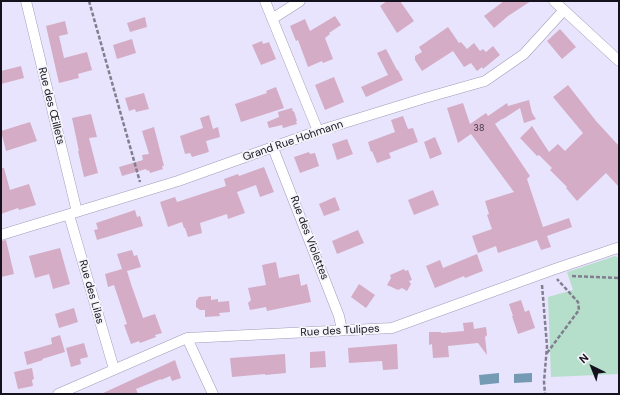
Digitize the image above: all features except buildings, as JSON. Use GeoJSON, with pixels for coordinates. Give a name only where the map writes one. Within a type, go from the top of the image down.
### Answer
{"type":"FeatureCollection","features":[{"type":"Feature","properties":{"kind":"street","name":"Rue des Œillets"},"geometry":{"type":"LineString","coordinates":[[26,1],[73,213]]}},
{"type":"Feature","properties":{"kind":"street"},"geometry":{"type":"LineString","coordinates":[[265,1],[318,132]]}},
{"type":"Feature","properties":{"kind":"street"},"geometry":{"type":"LineString","coordinates":[[272,18],[300,1]]}},
{"type":"Feature","properties":{"kind":"street"},"geometry":{"type":"LineString","coordinates":[[554,1],[619,61]]}},
{"type":"Feature","properties":{"kind":"street","name":"Grand Rue Hohmann"},"geometry":{"type":"LineString","coordinates":[[1,235],[178,181],[318,132],[425,98],[485,81],[524,54],[564,10]]}},
{"type":"Feature","properties":{"kind":"street","name":"Rue des Violettes"},"geometry":{"type":"LineString","coordinates":[[273,148],[339,316],[342,330]]}},
{"type":"Feature","properties":{"kind":"street","name":"Rue des Lilas"},"geometry":{"type":"LineString","coordinates":[[73,213],[114,369]]}},
{"type":"Feature","properties":{"kind":"street","name":"Rue des Tulipes"},"geometry":{"type":"LineString","coordinates":[[58,394],[187,338],[392,328],[552,270],[617,248],[619,249]]}},
{"type":"Feature","properties":{"kind":"street"},"geometry":{"type":"LineString","coordinates":[[187,338],[213,394]]}},
{"type":"Feature","properties":{"kind":"path"},"geometry":{"type":"LineString","coordinates":[[89,1],[143,192]]}},
{"type":"Feature","properties":{"kind":"path"},"geometry":{"type":"LineString","coordinates":[[547,353],[579,310],[578,302],[556,280],[552,270]]}},
{"type":"Feature","properties":{"kind":"path"},"geometry":{"type":"LineString","coordinates":[[568,277],[619,278]]}},
{"type":"Feature","properties":{"kind":"path"},"geometry":{"type":"LineString","coordinates":[[556,280],[562,278]]}},
{"type":"Feature","properties":{"kind":"path"},"geometry":{"type":"LineString","coordinates":[[542,284],[547,353],[544,382],[545,394]]}},
{"type":"Feature","properties":{"kind":"green space"},"geometry":{"type":"Polygon","coordinates":[[[615,256],[619,258],[619,374],[551,377],[548,297],[573,290],[567,272],[615,256]]]}},
{"type":"Feature","properties":{"kind":"water"},"geometry":{"type":"Polygon","coordinates":[[[499,373],[499,383],[480,385],[479,375],[499,373]]]}},
{"type":"Feature","properties":{"kind":"water"},"geometry":{"type":"Polygon","coordinates":[[[532,373],[532,382],[514,383],[514,374],[532,373]]]}}]}
